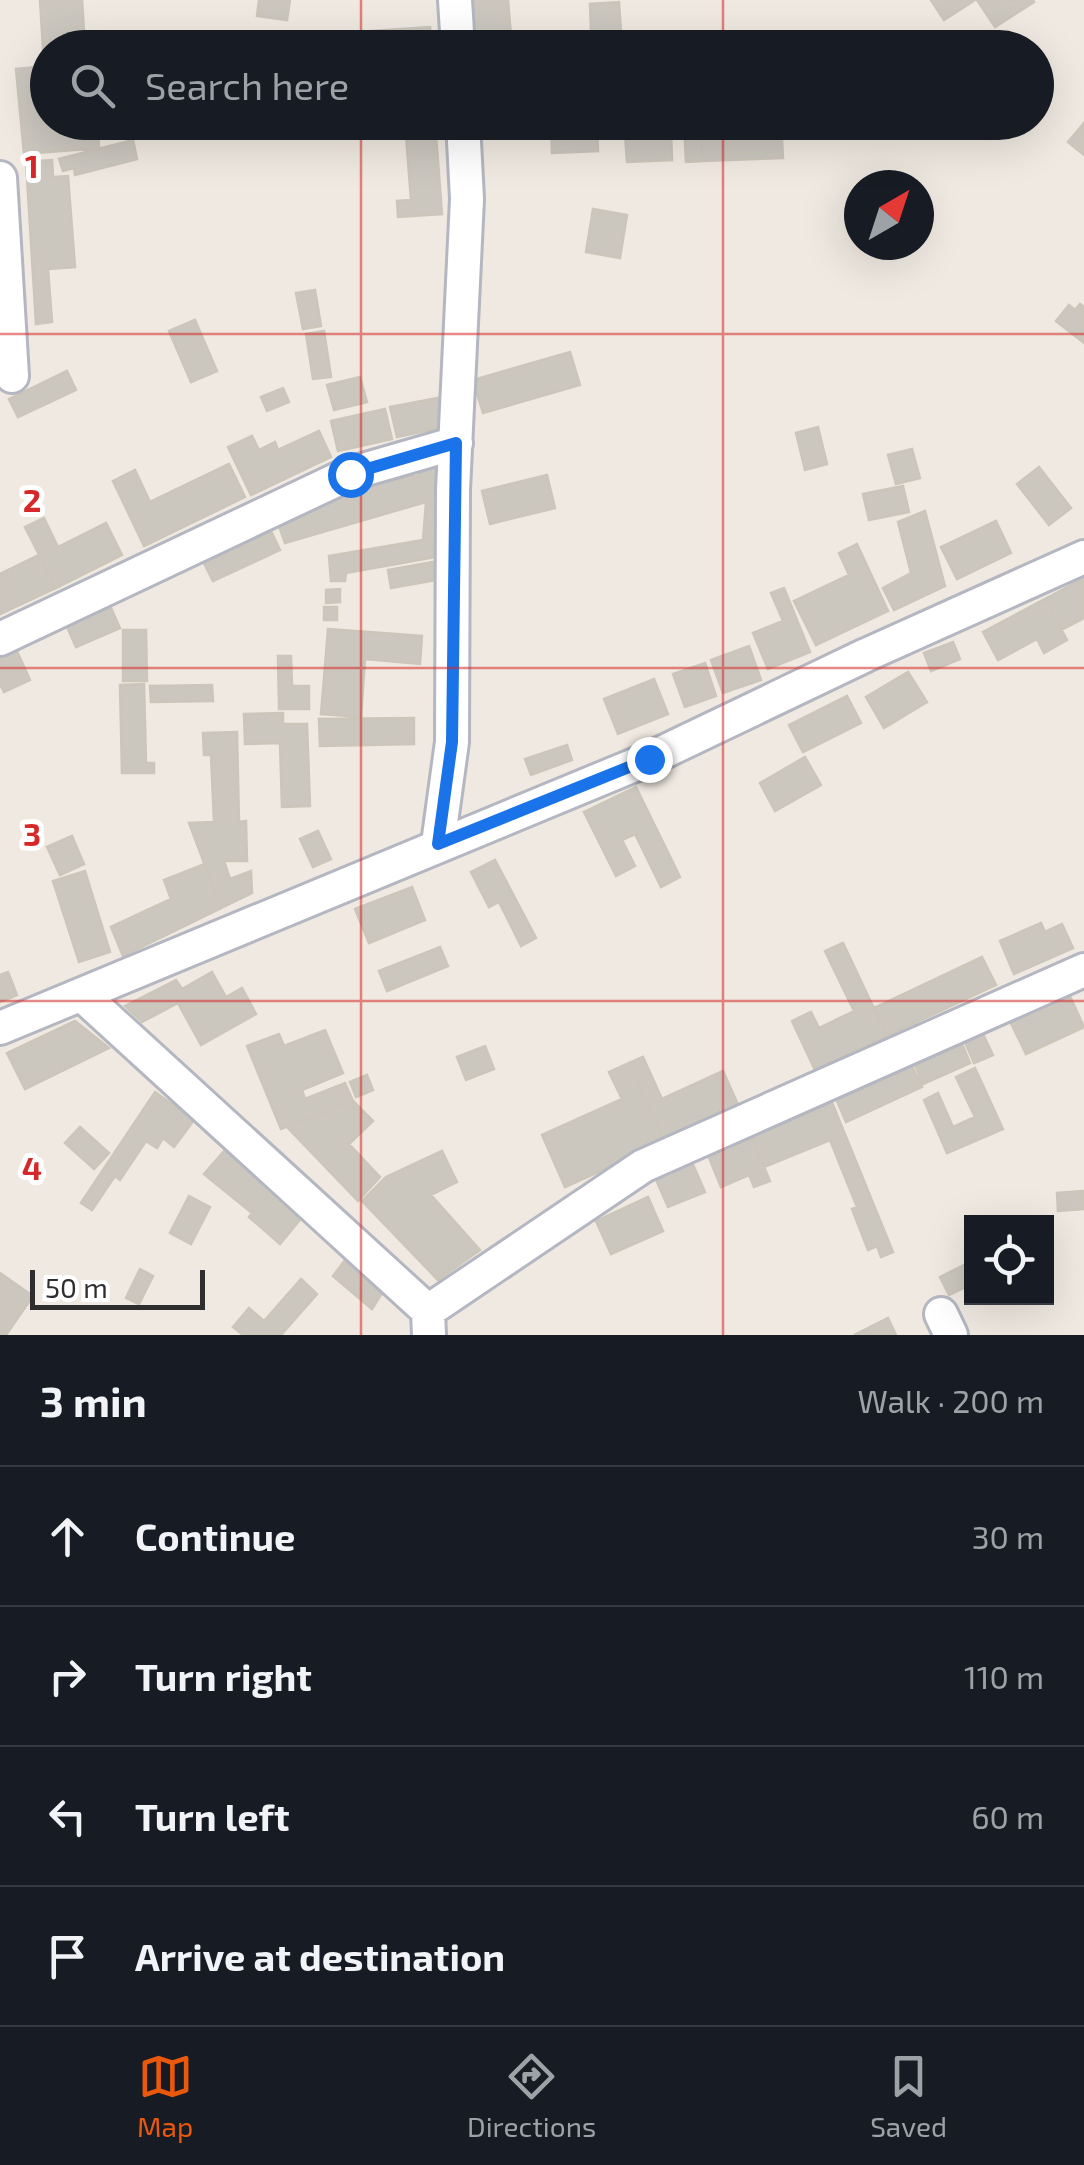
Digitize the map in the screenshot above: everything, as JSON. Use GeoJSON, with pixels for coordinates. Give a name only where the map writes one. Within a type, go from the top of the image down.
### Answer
{"type":"FeatureCollection","features":[{"type":"Feature","properties":{"kind":"street"},"geometry":{"type":"LineString","coordinates":[[456,0],[457,30]]}},
{"type":"Feature","properties":{"kind":"street"},"geometry":{"type":"LineString","coordinates":[[438,844],[452,742],[456,443],[467,199],[464,140]]}},
{"type":"Feature","properties":{"kind":"street"},"geometry":{"type":"LineString","coordinates":[[0,178],[12,376]]}},
{"type":"Feature","properties":{"kind":"street"},"geometry":{"type":"LineString","coordinates":[[0,639],[350,474],[456,443]]}},
{"type":"Feature","properties":{"kind":"street"},"geometry":{"type":"LineString","coordinates":[[0,1028],[649,759],[1084,557]]}},
{"type":"Feature","properties":{"kind":"street"},"geometry":{"type":"LineString","coordinates":[[82,995],[429,1323],[643,1166],[1084,970]]}},
{"type":"Feature","properties":{"kind":"building"},"geometry":{"type":"Polygon","coordinates":[[[40,0],[82,0],[84,30],[42,30],[40,0]]]}},
{"type":"Feature","properties":{"kind":"building"},"geometry":{"type":"Polygon","coordinates":[[[259,0],[290,0],[287,20],[257,16],[259,0]]]}},
{"type":"Feature","properties":{"kind":"building"},"geometry":{"type":"Polygon","coordinates":[[[473,0],[508,0],[510,30],[475,30],[473,0]]]}},
{"type":"Feature","properties":{"kind":"building"},"geometry":{"type":"Polygon","coordinates":[[[931,0],[975,0],[944,20],[931,0]]]}},
{"type":"Feature","properties":{"kind":"building"},"geometry":{"type":"Polygon","coordinates":[[[977,0],[1033,0],[1034,2],[995,27],[977,0]]]}},
{"type":"Feature","properties":{"kind":"building"},"geometry":{"type":"Polygon","coordinates":[[[619,2],[621,30],[591,30],[590,4],[619,2]]]}},
{"type":"Feature","properties":{"kind":"building"},"geometry":{"type":"Polygon","coordinates":[[[430,27],[430,30],[386,30],[430,27]]]}},
{"type":"Feature","properties":{"kind":"building"},"geometry":{"type":"Polygon","coordinates":[[[30,68],[30,140],[99,140],[99,148],[24,154],[16,69],[30,68]]]}},
{"type":"Feature","properties":{"kind":"building"},"geometry":{"type":"Polygon","coordinates":[[[1084,123],[1084,155],[1068,142],[1084,123]]]}},
{"type":"Feature","properties":{"kind":"building"},"geometry":{"type":"Polygon","coordinates":[[[133,140],[137,159],[75,175],[74,168],[63,171],[59,159],[133,140]]]}},
{"type":"Feature","properties":{"kind":"building"},"geometry":{"type":"Polygon","coordinates":[[[406,140],[436,140],[442,214],[398,217],[397,201],[411,200],[406,140]]]}},
{"type":"Feature","properties":{"kind":"building"},"geometry":{"type":"Polygon","coordinates":[[[552,140],[598,140],[598,151],[552,153],[552,140]]]}},
{"type":"Feature","properties":{"kind":"building"},"geometry":{"type":"Polygon","coordinates":[[[625,140],[671,140],[672,160],[627,162],[625,140]]]}},
{"type":"Feature","properties":{"kind":"building"},"geometry":{"type":"Polygon","coordinates":[[[685,140],[701,140],[702,161],[686,162],[685,140]]]}},
{"type":"Feature","properties":{"kind":"building"},"geometry":{"type":"Polygon","coordinates":[[[701,140],[782,140],[783,158],[702,161],[701,140]]]}},
{"type":"Feature","properties":{"kind":"building"},"geometry":{"type":"Polygon","coordinates":[[[52,160],[53,177],[68,176],[75,267],[48,269],[52,322],[36,324],[26,162],[52,160]]]}},
{"type":"Feature","properties":{"kind":"building"},"geometry":{"type":"Polygon","coordinates":[[[593,209],[627,215],[620,258],[586,252],[593,209]]]}},
{"type":"Feature","properties":{"kind":"building"},"geometry":{"type":"Polygon","coordinates":[[[315,290],[321,326],[303,329],[296,293],[315,290]]]}},
{"type":"Feature","properties":{"kind":"building"},"geometry":{"type":"Polygon","coordinates":[[[1080,304],[1084,307],[1084,343],[1056,321],[1069,305],[1075,310],[1080,304]]]}},
{"type":"Feature","properties":{"kind":"building"},"geometry":{"type":"Polygon","coordinates":[[[195,320],[217,371],[191,382],[169,331],[195,320]]]}},
{"type":"Feature","properties":{"kind":"building"},"geometry":{"type":"Polygon","coordinates":[[[324,331],[331,377],[313,379],[306,334],[324,331]]]}},
{"type":"Feature","properties":{"kind":"building"},"geometry":{"type":"Polygon","coordinates":[[[570,352],[580,385],[483,413],[473,380],[570,352]]]}},
{"type":"Feature","properties":{"kind":"building"},"geometry":{"type":"Polygon","coordinates":[[[67,371],[76,390],[18,417],[9,399],[67,371]]]}},
{"type":"Feature","properties":{"kind":"building"},"geometry":{"type":"Polygon","coordinates":[[[360,377],[367,402],[334,410],[327,385],[360,377]]]}},
{"type":"Feature","properties":{"kind":"building"},"geometry":{"type":"Polygon","coordinates":[[[283,388],[289,402],[267,411],[261,397],[283,388]]]}},
{"type":"Feature","properties":{"kind":"building"},"geometry":{"type":"Polygon","coordinates":[[[443,397],[449,426],[397,437],[390,407],[443,397]]]}},
{"type":"Feature","properties":{"kind":"building"},"geometry":{"type":"Polygon","coordinates":[[[385,409],[392,439],[338,451],[331,421],[385,409]]]}},
{"type":"Feature","properties":{"kind":"building"},"geometry":{"type":"Polygon","coordinates":[[[818,427],[827,464],[805,470],[796,433],[818,427]]]}},
{"type":"Feature","properties":{"kind":"building"},"geometry":{"type":"Polygon","coordinates":[[[319,431],[331,457],[251,495],[228,447],[252,436],[259,450],[275,442],[278,450],[319,431]]]}},
{"type":"Feature","properties":{"kind":"building"},"geometry":{"type":"Polygon","coordinates":[[[912,449],[920,478],[896,484],[888,455],[912,449]]]}},
{"type":"Feature","properties":{"kind":"building"},"geometry":{"type":"Polygon","coordinates":[[[229,464],[245,497],[144,546],[113,481],[135,470],[150,502],[229,464]]]}},
{"type":"Feature","properties":{"kind":"building"},"geometry":{"type":"Polygon","coordinates":[[[447,464],[436,557],[346,573],[345,581],[331,581],[329,556],[423,540],[426,502],[285,543],[276,518],[323,496],[418,475],[417,469],[447,464]]]}},
{"type":"Feature","properties":{"kind":"building"},"geometry":{"type":"Polygon","coordinates":[[[1039,467],[1071,508],[1049,525],[1017,484],[1039,467]]]}},
{"type":"Feature","properties":{"kind":"building"},"geometry":{"type":"Polygon","coordinates":[[[547,475],[555,508],[490,524],[482,491],[547,475]]]}},
{"type":"Feature","properties":{"kind":"building"},"geometry":{"type":"Polygon","coordinates":[[[903,486],[909,512],[869,520],[863,494],[903,486]]]}},
{"type":"Feature","properties":{"kind":"building"},"geometry":{"type":"Polygon","coordinates":[[[925,511],[945,586],[894,610],[883,588],[911,573],[898,522],[925,511]]]}},
{"type":"Feature","properties":{"kind":"building"},"geometry":{"type":"Polygon","coordinates":[[[44,518],[58,547],[106,523],[122,555],[56,588],[25,527],[44,518]]]}},
{"type":"Feature","properties":{"kind":"building"},"geometry":{"type":"Polygon","coordinates":[[[996,521],[1011,553],[957,579],[941,547],[996,521]]]}},
{"type":"Feature","properties":{"kind":"building"},"geometry":{"type":"Polygon","coordinates":[[[268,525],[280,550],[213,581],[201,557],[268,525]]]}},
{"type":"Feature","properties":{"kind":"building"},"geometry":{"type":"Polygon","coordinates":[[[857,544],[888,611],[816,645],[794,601],[849,575],[839,553],[857,544]]]}},
{"type":"Feature","properties":{"kind":"building"},"geometry":{"type":"Polygon","coordinates":[[[39,555],[56,588],[0,614],[0,574],[39,555]]]}},
{"type":"Feature","properties":{"kind":"building"},"geometry":{"type":"Polygon","coordinates":[[[433,562],[436,580],[391,588],[388,570],[433,562]]]}},
{"type":"Feature","properties":{"kind":"building"},"geometry":{"type":"Polygon","coordinates":[[[1084,578],[1084,618],[1061,630],[1045,599],[1084,578]]]}},
{"type":"Feature","properties":{"kind":"building"},"geometry":{"type":"Polygon","coordinates":[[[784,588],[810,652],[768,669],[753,633],[783,621],[771,593],[784,588]]]}},
{"type":"Feature","properties":{"kind":"building"},"geometry":{"type":"Polygon","coordinates":[[[340,589],[340,602],[326,603],[326,590],[340,589]]]}},
{"type":"Feature","properties":{"kind":"building"},"geometry":{"type":"Polygon","coordinates":[[[1045,599],[1067,640],[1044,653],[1037,639],[998,660],[983,632],[1045,599]]]}},
{"type":"Feature","properties":{"kind":"building"},"geometry":{"type":"Polygon","coordinates":[[[108,601],[120,628],[76,647],[64,620],[108,601]]]}},
{"type":"Feature","properties":{"kind":"building"},"geometry":{"type":"Polygon","coordinates":[[[324,607],[337,607],[337,620],[324,620],[324,607]]]}},
{"type":"Feature","properties":{"kind":"building"},"geometry":{"type":"Polygon","coordinates":[[[328,629],[422,636],[420,664],[365,659],[361,717],[321,714],[328,629]]]}},
{"type":"Feature","properties":{"kind":"building"},"geometry":{"type":"Polygon","coordinates":[[[123,630],[146,630],[147,681],[123,681],[123,630]]]}},
{"type":"Feature","properties":{"kind":"building"},"geometry":{"type":"Polygon","coordinates":[[[953,642],[960,659],[931,671],[924,653],[953,642]]]}},
{"type":"Feature","properties":{"kind":"building"},"geometry":{"type":"Polygon","coordinates":[[[749,646],[761,680],[723,693],[711,660],[749,646]]]}},
{"type":"Feature","properties":{"kind":"building"},"geometry":{"type":"Polygon","coordinates":[[[15,647],[30,680],[4,692],[0,684],[0,653],[15,647]]]}},
{"type":"Feature","properties":{"kind":"building"},"geometry":{"type":"Polygon","coordinates":[[[278,656],[291,656],[292,686],[309,686],[309,709],[279,709],[278,656]]]}},
{"type":"Feature","properties":{"kind":"building"},"geometry":{"type":"Polygon","coordinates":[[[705,663],[716,696],[685,707],[673,674],[705,663]]]}},
{"type":"Feature","properties":{"kind":"building"},"geometry":{"type":"Polygon","coordinates":[[[908,672],[927,702],[884,728],[866,697],[908,672]]]}},
{"type":"Feature","properties":{"kind":"building"},"geometry":{"type":"Polygon","coordinates":[[[654,679],[668,714],[618,734],[604,699],[654,679]]]}},
{"type":"Feature","properties":{"kind":"building"},"geometry":{"type":"Polygon","coordinates":[[[144,684],[146,763],[154,763],[154,773],[122,773],[120,685],[144,684]]]}},
{"type":"Feature","properties":{"kind":"building"},"geometry":{"type":"Polygon","coordinates":[[[212,685],[213,701],[151,702],[150,686],[212,685]]]}},
{"type":"Feature","properties":{"kind":"building"},"geometry":{"type":"Polygon","coordinates":[[[847,696],[861,723],[803,752],[789,725],[847,696]]]}},
{"type":"Feature","properties":{"kind":"building"},"geometry":{"type":"Polygon","coordinates":[[[283,713],[283,724],[307,724],[310,806],[282,807],[280,743],[245,744],[244,714],[283,713]]]}},
{"type":"Feature","properties":{"kind":"building"},"geometry":{"type":"Polygon","coordinates":[[[414,718],[414,744],[320,746],[319,719],[414,718]]]}},
{"type":"Feature","properties":{"kind":"building"},"geometry":{"type":"Polygon","coordinates":[[[237,732],[239,822],[246,821],[247,861],[224,861],[230,879],[251,871],[252,893],[221,908],[189,823],[214,822],[211,755],[204,755],[203,733],[237,732]]]}},
{"type":"Feature","properties":{"kind":"building"},"geometry":{"type":"Polygon","coordinates":[[[567,745],[572,760],[531,775],[525,759],[567,745]]]}},
{"type":"Feature","properties":{"kind":"building"},"geometry":{"type":"Polygon","coordinates":[[[805,757],[821,785],[775,811],[760,783],[805,757]]]}},
{"type":"Feature","properties":{"kind":"building"},"geometry":{"type":"Polygon","coordinates":[[[636,787],[680,877],[661,887],[635,834],[622,840],[635,866],[616,876],[584,812],[636,787]]]}},
{"type":"Feature","properties":{"kind":"building"},"geometry":{"type":"Polygon","coordinates":[[[318,831],[331,859],[313,867],[300,839],[318,831]]]}},
{"type":"Feature","properties":{"kind":"building"},"geometry":{"type":"Polygon","coordinates":[[[72,836],[84,864],[60,875],[47,847],[72,836]]]}},
{"type":"Feature","properties":{"kind":"building"},"geometry":{"type":"Polygon","coordinates":[[[495,860],[536,938],[521,946],[499,902],[489,907],[471,872],[495,860]]]}},
{"type":"Feature","properties":{"kind":"building"},"geometry":{"type":"Polygon","coordinates":[[[205,864],[221,908],[123,956],[111,927],[171,899],[164,880],[205,864]]]}},
{"type":"Feature","properties":{"kind":"building"},"geometry":{"type":"Polygon","coordinates":[[[85,871],[110,952],[79,962],[53,881],[85,871]]]}},
{"type":"Feature","properties":{"kind":"building"},"geometry":{"type":"Polygon","coordinates":[[[412,887],[425,920],[369,943],[355,909],[412,887]]]}},
{"type":"Feature","properties":{"kind":"building"},"geometry":{"type":"Polygon","coordinates":[[[1041,923],[1045,932],[1062,924],[1073,948],[1014,974],[1000,941],[1041,923]]]}},
{"type":"Feature","properties":{"kind":"building"},"geometry":{"type":"Polygon","coordinates":[[[843,943],[887,1036],[815,1070],[792,1021],[811,1012],[819,1028],[854,1011],[825,951],[843,943]]]}},
{"type":"Feature","properties":{"kind":"building"},"geometry":{"type":"Polygon","coordinates":[[[440,947],[448,966],[387,991],[379,971],[440,947]]]}},
{"type":"Feature","properties":{"kind":"building"},"geometry":{"type":"Polygon","coordinates":[[[982,957],[996,985],[887,1036],[874,1008],[982,957]]]}},
{"type":"Feature","properties":{"kind":"building"},"geometry":{"type":"Polygon","coordinates":[[[8,972],[17,995],[0,1002],[0,975],[8,972]]]}},
{"type":"Feature","properties":{"kind":"building"},"geometry":{"type":"Polygon","coordinates":[[[212,972],[226,997],[242,988],[256,1014],[201,1045],[178,1003],[142,1022],[125,1006],[176,980],[182,989],[212,972]]]}},
{"type":"Feature","properties":{"kind":"building"},"geometry":{"type":"Polygon","coordinates":[[[1068,992],[1084,1027],[1026,1054],[1009,1019],[1068,992]]]}},
{"type":"Feature","properties":{"kind":"building"},"geometry":{"type":"Polygon","coordinates":[[[75,1021],[109,1048],[25,1089],[7,1053],[75,1021]]]}},
{"type":"Feature","properties":{"kind":"building"},"geometry":{"type":"Polygon","coordinates":[[[325,1030],[343,1073],[302,1090],[305,1099],[345,1083],[353,1101],[281,1129],[247,1046],[279,1034],[284,1046],[325,1030]]]}},
{"type":"Feature","properties":{"kind":"building"},"geometry":{"type":"Polygon","coordinates":[[[982,1032],[993,1055],[974,1063],[964,1040],[982,1032]]]}},
{"type":"Feature","properties":{"kind":"building"},"geometry":{"type":"Polygon","coordinates":[[[960,1039],[970,1063],[923,1084],[913,1060],[960,1039]]]}},
{"type":"Feature","properties":{"kind":"building"},"geometry":{"type":"Polygon","coordinates":[[[485,1046],[494,1069],[466,1080],[457,1057],[485,1046]]]}},
{"type":"Feature","properties":{"kind":"building"},"geometry":{"type":"Polygon","coordinates":[[[643,1057],[662,1099],[723,1071],[740,1109],[665,1142],[629,1063],[643,1057]]]}},
{"type":"Feature","properties":{"kind":"building"},"geometry":{"type":"Polygon","coordinates":[[[909,1060],[922,1087],[846,1122],[834,1094],[909,1060]]]}},
{"type":"Feature","properties":{"kind":"building"},"geometry":{"type":"Polygon","coordinates":[[[629,1063],[665,1142],[565,1187],[542,1135],[622,1099],[609,1072],[629,1063]]]}},
{"type":"Feature","properties":{"kind":"building"},"geometry":{"type":"Polygon","coordinates":[[[975,1068],[1003,1129],[947,1153],[924,1100],[938,1093],[953,1127],[975,1117],[956,1077],[975,1068]]]}},
{"type":"Feature","properties":{"kind":"building"},"geometry":{"type":"Polygon","coordinates":[[[367,1075],[373,1090],[356,1097],[350,1082],[367,1075]]]}},
{"type":"Feature","properties":{"kind":"building"},"geometry":{"type":"Polygon","coordinates":[[[155,1092],[194,1120],[174,1147],[163,1138],[157,1148],[146,1141],[120,1180],[115,1176],[92,1210],[81,1203],[155,1092]]]}},
{"type":"Feature","properties":{"kind":"building"},"geometry":{"type":"Polygon","coordinates":[[[831,1100],[893,1252],[881,1257],[877,1246],[868,1250],[852,1209],[857,1207],[830,1140],[764,1167],[750,1132],[831,1100]]]}},
{"type":"Feature","properties":{"kind":"building"},"geometry":{"type":"Polygon","coordinates":[[[353,1101],[373,1121],[349,1144],[380,1177],[358,1201],[287,1127],[353,1101]]]}},
{"type":"Feature","properties":{"kind":"building"},"geometry":{"type":"Polygon","coordinates":[[[80,1127],[109,1153],[94,1169],[65,1143],[80,1127]]]}},
{"type":"Feature","properties":{"kind":"building"},"geometry":{"type":"Polygon","coordinates":[[[752,1138],[770,1181],[754,1187],[749,1175],[721,1187],[708,1155],[752,1138]]]}},
{"type":"Feature","properties":{"kind":"building"},"geometry":{"type":"Polygon","coordinates":[[[225,1150],[304,1215],[280,1244],[249,1217],[252,1213],[204,1174],[225,1150]]]}},
{"type":"Feature","properties":{"kind":"building"},"geometry":{"type":"Polygon","coordinates":[[[442,1151],[457,1182],[431,1195],[480,1250],[438,1280],[362,1201],[386,1177],[442,1151]]]}},
{"type":"Feature","properties":{"kind":"building"},"geometry":{"type":"Polygon","coordinates":[[[691,1160],[705,1192],[668,1207],[654,1175],[691,1160]]]}},
{"type":"Feature","properties":{"kind":"building"},"geometry":{"type":"Polygon","coordinates":[[[1083,1191],[1084,1209],[1058,1211],[1057,1193],[1083,1191]]]}},
{"type":"Feature","properties":{"kind":"building"},"geometry":{"type":"Polygon","coordinates":[[[189,1196],[210,1207],[191,1244],[170,1233],[189,1196]]]}},
{"type":"Feature","properties":{"kind":"building"},"geometry":{"type":"Polygon","coordinates":[[[648,1197],[663,1231],[611,1254],[596,1221],[648,1197]]]}},
{"type":"Feature","properties":{"kind":"building"},"geometry":{"type":"Polygon","coordinates":[[[349,1255],[387,1285],[372,1309],[333,1276],[349,1255]]]}},
{"type":"Feature","properties":{"kind":"building"},"geometry":{"type":"Polygon","coordinates":[[[964,1265],[964,1288],[949,1295],[940,1277],[964,1265]]]}},
{"type":"Feature","properties":{"kind":"building"},"geometry":{"type":"Polygon","coordinates":[[[140,1269],[153,1276],[139,1304],[126,1298],[140,1269]]]}},
{"type":"Feature","properties":{"kind":"building"},"geometry":{"type":"Polygon","coordinates":[[[0,1273],[33,1296],[6,1335],[0,1335],[0,1273]]]}},
{"type":"Feature","properties":{"kind":"building"},"geometry":{"type":"Polygon","coordinates":[[[301,1279],[317,1294],[281,1335],[243,1335],[233,1327],[249,1308],[264,1321],[301,1279]]]}},
{"type":"Feature","properties":{"kind":"building"},"geometry":{"type":"Polygon","coordinates":[[[888,1318],[896,1335],[854,1335],[888,1318]]]}},
{"type":"Feature","properties":{"kind":"route"},"geometry":{"type":"LineString","coordinates":[[350,474],[456,443],[452,742],[438,844],[649,759]]}}]}
